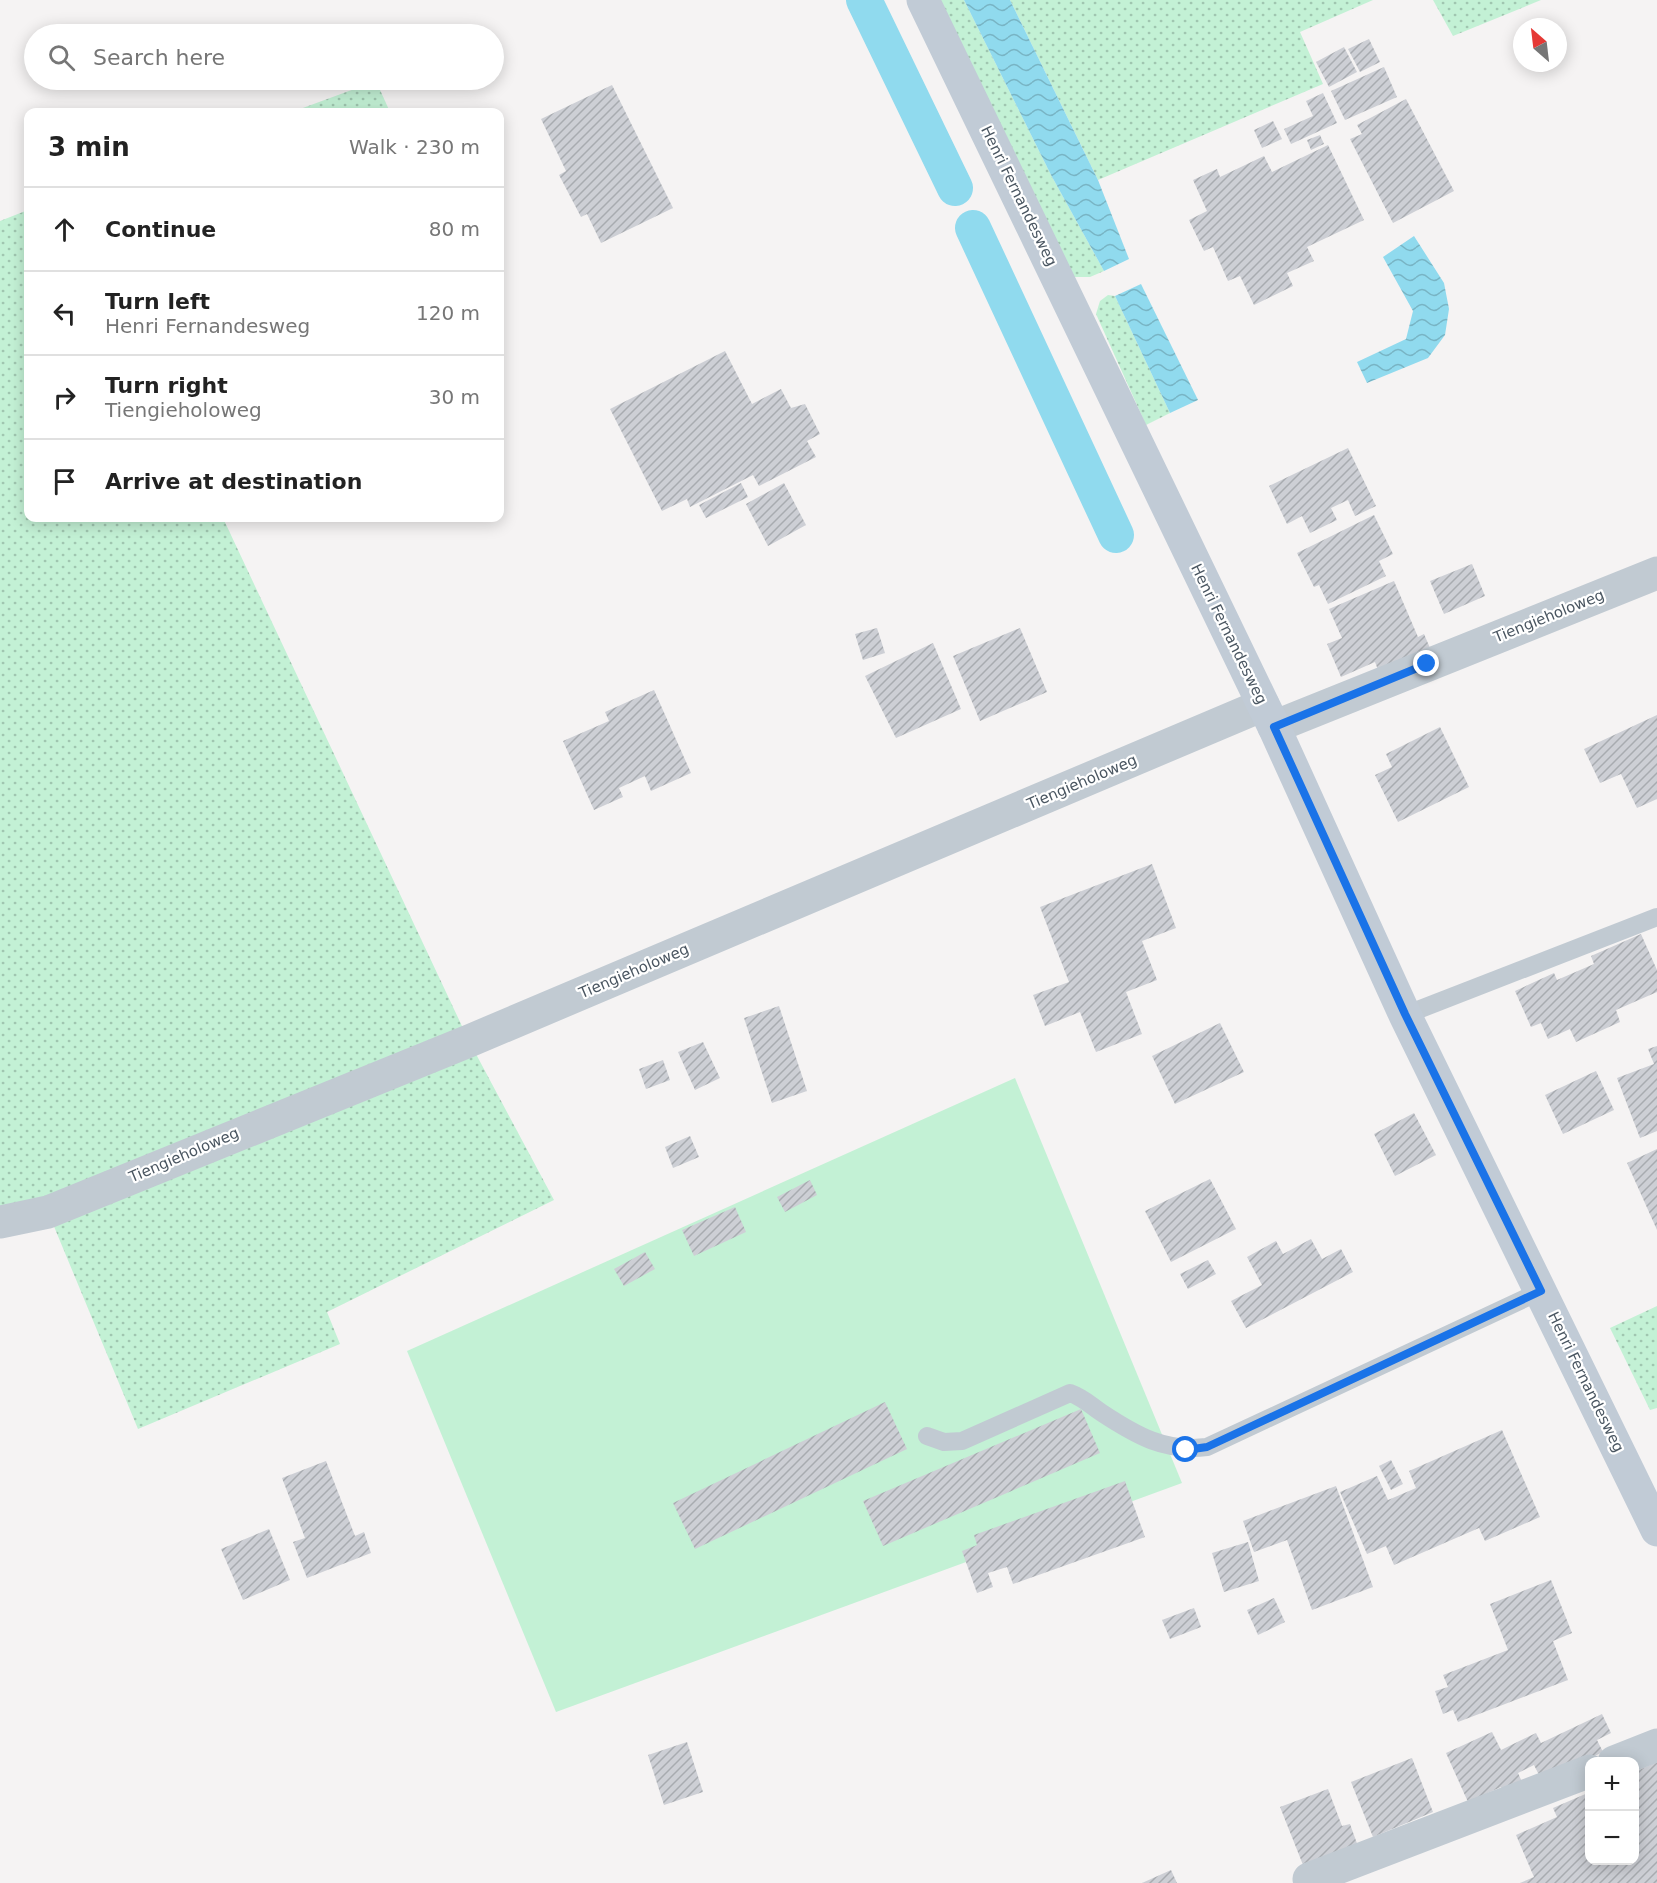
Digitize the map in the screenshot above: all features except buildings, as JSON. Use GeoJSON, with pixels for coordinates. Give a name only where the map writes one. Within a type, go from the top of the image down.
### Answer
{"type":"FeatureCollection","features":[{"type":"Feature","properties":{"kind":"street","name":"Henri Fernandesweg"},"geometry":{"type":"LineString","coordinates":[[923,0],[1269,716],[1405,1014],[1657,1530]]}},
{"type":"Feature","properties":{"kind":"street","name":"Tiengieholoweg"},"geometry":{"type":"LineString","coordinates":[[0,1222],[48,1212],[1269,716],[1657,573]]}},
{"type":"Feature","properties":{"kind":"street"},"geometry":{"type":"LineString","coordinates":[[1625,1757],[1657,1745]]}},
{"type":"Feature","properties":{"kind":"street"},"geometry":{"type":"LineString","coordinates":[[1309,1879],[1585,1773]]}},
{"type":"Feature","properties":{"kind":"lane"},"geometry":{"type":"LineString","coordinates":[[1405,1014],[1657,917]]}},
{"type":"Feature","properties":{"kind":"lane"},"geometry":{"type":"LineString","coordinates":[[927,1436],[944,1442],[962,1441],[1070,1393],[1085,1398],[1100,1411],[1154,1443],[1186,1450],[1207,1447],[1541,1291]]}},
{"type":"Feature","properties":{"kind":"green space"},"geometry":{"type":"Polygon","coordinates":[[[938,0],[964,0],[1051,175],[1104,271],[1090,277],[1072,277],[938,0]]]}},
{"type":"Feature","properties":{"kind":"green space"},"geometry":{"type":"Polygon","coordinates":[[[1010,0],[1373,0],[1300,32],[1323,84],[1098,180],[1010,0]]]}},
{"type":"Feature","properties":{"kind":"green space"},"geometry":{"type":"Polygon","coordinates":[[[1433,0],[1541,0],[1453,36],[1433,0]]]}},
{"type":"Feature","properties":{"kind":"green space"},"geometry":{"type":"Polygon","coordinates":[[[352,90],[380,90],[388,108],[303,108],[352,90]]]}},
{"type":"Feature","properties":{"kind":"green space"},"geometry":{"type":"Polygon","coordinates":[[[24,212],[24,522],[225,522],[469,1041],[554,1200],[327,1312],[340,1344],[138,1429],[48,1212],[0,1222],[0,221],[24,212]]]}},
{"type":"Feature","properties":{"kind":"green space"},"geometry":{"type":"Polygon","coordinates":[[[1108,295],[1115,296],[1170,413],[1146,425],[1096,314],[1100,301],[1108,295]]]}},
{"type":"Feature","properties":{"kind":"green space"},"geometry":{"type":"Polygon","coordinates":[[[1015,1078],[1182,1483],[556,1712],[407,1351],[1015,1078]]]}},
{"type":"Feature","properties":{"kind":"green space"},"geometry":{"type":"Polygon","coordinates":[[[1657,1306],[1657,1408],[1650,1410],[1610,1328],[1657,1306]]]}},
{"type":"Feature","properties":{"kind":"water"},"geometry":{"type":"Polygon","coordinates":[[[964,0],[1010,0],[1098,180],[1129,259],[1104,271],[1051,175],[964,0]]]}},
{"type":"Feature","properties":{"kind":"water"},"geometry":{"type":"Polygon","coordinates":[[[1414,236],[1444,283],[1449,309],[1445,335],[1428,358],[1367,383],[1357,362],[1406,339],[1413,311],[1383,257],[1414,236]]]}},
{"type":"Feature","properties":{"kind":"water"},"geometry":{"type":"Polygon","coordinates":[[[1141,284],[1198,400],[1170,413],[1115,296],[1141,284]]]}},
{"type":"Feature","properties":{"kind":"waterway"},"geometry":{"type":"LineString","coordinates":[[864,0],[955,188]]}},
{"type":"Feature","properties":{"kind":"waterway"},"geometry":{"type":"LineString","coordinates":[[973,228],[1116,535]]}},
{"type":"Feature","properties":{"kind":"route"},"geometry":{"type":"LineString","coordinates":[[1186,1450],[1207,1447],[1541,1291],[1405,1014],[1274,727],[1427,664]]}}]}
